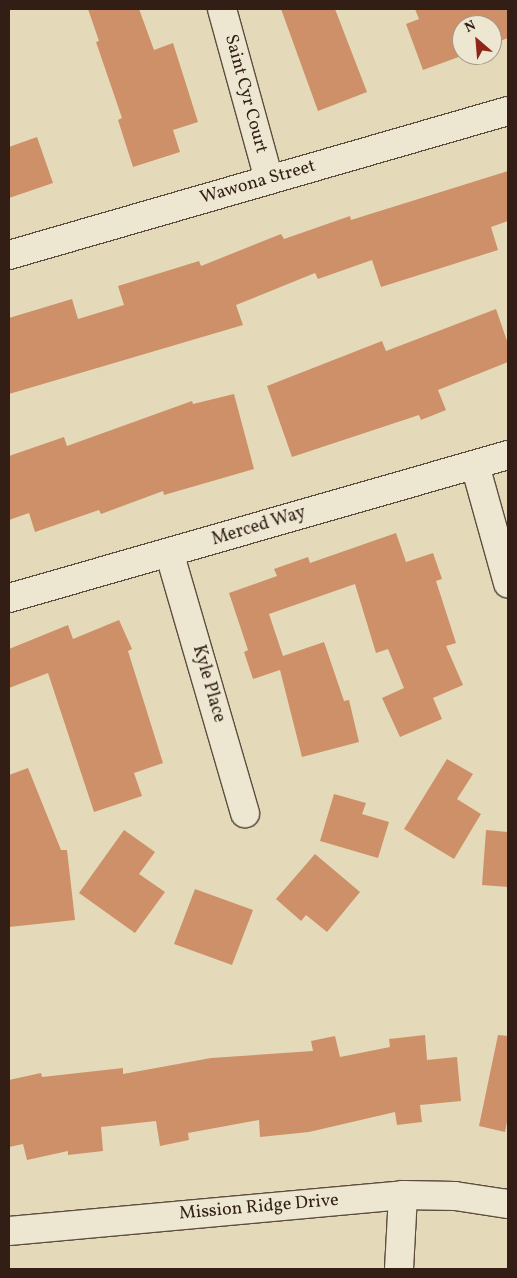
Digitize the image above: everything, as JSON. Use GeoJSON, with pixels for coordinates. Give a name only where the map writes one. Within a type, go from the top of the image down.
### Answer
{"type":"FeatureCollection","features":[{"type":"Feature","properties":{"kind":"street","name":"Saint Cyr Court"},"geometry":{"type":"LineString","coordinates":[[222,9],[269,180]]}},
{"type":"Feature","properties":{"kind":"street","name":"Wawona Street"},"geometry":{"type":"LineString","coordinates":[[9,256],[508,111]]}},
{"type":"Feature","properties":{"kind":"street","name":"Merced Way"},"geometry":{"type":"LineString","coordinates":[[9,598],[170,555],[393,486],[508,455]]}},
{"type":"Feature","properties":{"kind":"street"},"geometry":{"type":"LineString","coordinates":[[475,465],[508,583]]}},
{"type":"Feature","properties":{"kind":"street","name":"Kyle Place"},"geometry":{"type":"LineString","coordinates":[[170,555],[246,812]]}},
{"type":"Feature","properties":{"kind":"street"},"geometry":{"type":"LineString","coordinates":[[399,1269],[403,1195]]}},
{"type":"Feature","properties":{"kind":"street","name":"Mission Ridge Drive"},"geometry":{"type":"LineString","coordinates":[[9,1231],[403,1195],[455,1196],[508,1204]]}},
{"type":"Feature","properties":{"kind":"building"},"geometry":{"type":"Polygon","coordinates":[[[88,9],[139,9],[154,50],[173,43],[198,122],[173,130],[180,152],[133,167],[118,120],[122,118],[96,42],[99,41],[88,9]]]}},
{"type":"Feature","properties":{"kind":"building"},"geometry":{"type":"Polygon","coordinates":[[[281,9],[335,9],[367,92],[318,111],[281,9]]]}},
{"type":"Feature","properties":{"kind":"building"},"geometry":{"type":"Polygon","coordinates":[[[415,9],[508,9],[508,38],[502,40],[502,15],[452,15],[452,59],[423,70],[406,24],[419,19],[415,9]]]}},
{"type":"Feature","properties":{"kind":"building"},"geometry":{"type":"Polygon","coordinates":[[[37,137],[53,183],[9,198],[9,147],[37,137]]]}},
{"type":"Feature","properties":{"kind":"building"},"geometry":{"type":"Polygon","coordinates":[[[508,171],[508,221],[491,227],[498,250],[381,287],[372,260],[318,279],[315,273],[236,305],[243,325],[9,394],[9,318],[72,299],[78,319],[124,305],[118,286],[199,261],[201,266],[281,234],[284,239],[350,216],[351,220],[508,171]]]}},
{"type":"Feature","properties":{"kind":"building"},"geometry":{"type":"Polygon","coordinates":[[[496,309],[508,344],[508,362],[438,390],[446,410],[421,420],[419,415],[292,457],[267,386],[382,341],[386,351],[496,309]]]}},
{"type":"Feature","properties":{"kind":"building"},"geometry":{"type":"Polygon","coordinates":[[[234,394],[254,469],[164,495],[163,491],[101,514],[99,510],[35,532],[29,513],[9,520],[9,456],[64,437],[67,446],[192,401],[193,404],[234,394]]]}},
{"type":"Feature","properties":{"kind":"building"},"geometry":{"type":"Polygon","coordinates":[[[396,533],[406,562],[433,553],[442,579],[436,581],[456,643],[446,646],[463,685],[433,698],[442,719],[400,737],[382,698],[404,688],[388,649],[376,653],[355,584],[269,614],[283,656],[324,642],[344,701],[349,700],[359,742],[302,757],[280,670],[253,679],[244,652],[248,650],[229,593],[277,576],[274,569],[308,557],[310,563],[396,533]]]}},
{"type":"Feature","properties":{"kind":"building"},"geometry":{"type":"Polygon","coordinates":[[[119,620],[132,649],[128,651],[163,763],[134,773],[142,796],[94,812],[48,673],[9,688],[9,649],[68,625],[73,639],[119,620]]]}},
{"type":"Feature","properties":{"kind":"building"},"geometry":{"type":"Polygon","coordinates":[[[447,759],[473,774],[457,799],[481,814],[454,859],[404,829],[447,759]]]}},
{"type":"Feature","properties":{"kind":"building"},"geometry":{"type":"Polygon","coordinates":[[[28,768],[61,850],[67,850],[75,920],[9,927],[9,775],[28,768]]]}},
{"type":"Feature","properties":{"kind":"building"},"geometry":{"type":"Polygon","coordinates":[[[334,794],[366,803],[362,814],[389,822],[378,858],[320,841],[334,794]]]}},
{"type":"Feature","properties":{"kind":"building"},"geometry":{"type":"Polygon","coordinates":[[[124,830],[155,852],[139,874],[165,892],[135,933],[79,893],[124,830]]]}},
{"type":"Feature","properties":{"kind":"building"},"geometry":{"type":"Polygon","coordinates":[[[486,830],[508,832],[508,887],[482,885],[486,830]]]}},
{"type":"Feature","properties":{"kind":"building"},"geometry":{"type":"Polygon","coordinates":[[[315,854],[360,892],[327,932],[306,915],[301,921],[276,899],[315,854]]]}},
{"type":"Feature","properties":{"kind":"building"},"geometry":{"type":"Polygon","coordinates":[[[195,889],[253,910],[232,965],[174,944],[195,889]]]}},
{"type":"Feature","properties":{"kind":"building"},"geometry":{"type":"Polygon","coordinates":[[[425,1035],[427,1060],[457,1057],[461,1101],[420,1105],[422,1122],[397,1125],[395,1112],[309,1132],[260,1137],[259,1120],[188,1133],[189,1140],[160,1146],[156,1121],[101,1127],[103,1151],[68,1155],[68,1151],[27,1160],[23,1144],[9,1147],[9,1080],[41,1073],[42,1077],[123,1068],[123,1074],[211,1058],[313,1051],[311,1041],[335,1036],[340,1057],[390,1047],[389,1039],[425,1035]]]}},
{"type":"Feature","properties":{"kind":"building"},"geometry":{"type":"Polygon","coordinates":[[[498,1035],[508,1036],[508,1117],[505,1132],[479,1126],[498,1035]]]}}]}
